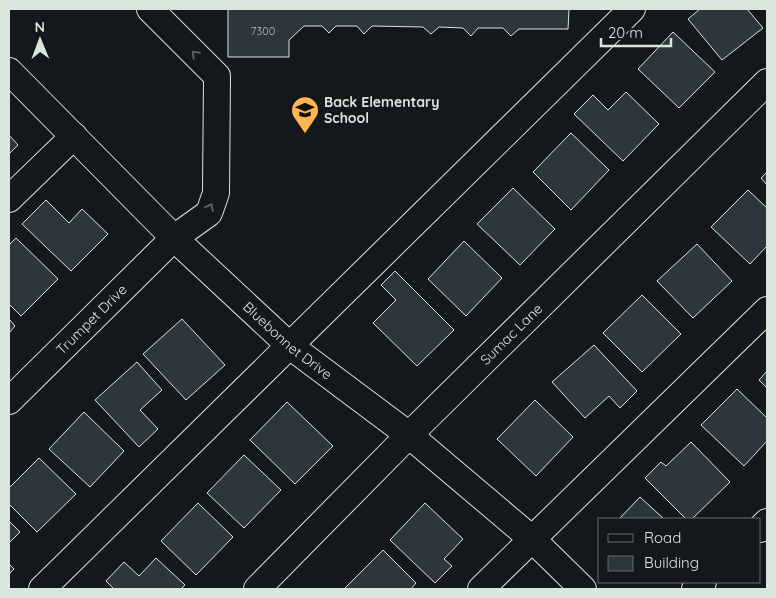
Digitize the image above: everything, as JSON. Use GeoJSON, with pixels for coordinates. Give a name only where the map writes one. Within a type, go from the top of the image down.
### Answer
{"type":"FeatureCollection","features":[{"type":"Feature","properties":{"kind":"street","name":"Trumpet Drive"},"geometry":{"type":"LineString","coordinates":[[9,401],[174,238],[209,213],[216,193],[217,76],[150,9]]}},
{"type":"Feature","properties":{"kind":"street"},"geometry":{"type":"LineString","coordinates":[[42,589],[632,9]]}},
{"type":"Feature","properties":{"kind":"street","name":"Bluebonnet Drive"},"geometry":{"type":"LineString","coordinates":[[9,71],[174,238],[290,346],[410,435],[532,539],[582,589]]}},
{"type":"Feature","properties":{"kind":"street","name":"Sumac Lane"},"geometry":{"type":"LineString","coordinates":[[257,589],[767,82]]}},
{"type":"Feature","properties":{"kind":"street"},"geometry":{"type":"LineString","coordinates":[[9,199],[74,136]]}},
{"type":"Feature","properties":{"kind":"street"},"geometry":{"type":"LineString","coordinates":[[481,589],[767,310]]}},
{"type":"Feature","properties":{"kind":"building"},"geometry":{"type":"Polygon","coordinates":[[[228,9],[569,9],[568,29],[519,29],[511,36],[503,28],[478,28],[471,36],[463,28],[439,27],[431,34],[423,27],[372,26],[364,34],[357,26],[336,26],[329,33],[322,26],[304,26],[289,40],[289,57],[228,57],[228,9]]]}},
{"type":"Feature","properties":{"kind":"building"},"geometry":{"type":"Polygon","coordinates":[[[700,9],[747,9],[763,28],[722,60],[688,19],[700,9]]]}},
{"type":"Feature","properties":{"kind":"building"},"geometry":{"type":"Polygon","coordinates":[[[673,32],[715,72],[679,108],[638,69],[673,32]]]}},
{"type":"Feature","properties":{"kind":"building"},"geometry":{"type":"Polygon","coordinates":[[[626,92],[659,124],[623,161],[574,114],[593,95],[608,110],[626,92]]]}},
{"type":"Feature","properties":{"kind":"building"},"geometry":{"type":"Polygon","coordinates":[[[571,133],[609,170],[571,210],[533,172],[571,133]]]}},
{"type":"Feature","properties":{"kind":"building"},"geometry":{"type":"Polygon","coordinates":[[[9,135],[18,145],[9,154],[9,135]]]}},
{"type":"Feature","properties":{"kind":"building"},"geometry":{"type":"Polygon","coordinates":[[[767,172],[767,185],[761,178],[767,172]]]}},
{"type":"Feature","properties":{"kind":"building"},"geometry":{"type":"Polygon","coordinates":[[[513,188],[555,229],[520,265],[477,224],[513,188]]]}},
{"type":"Feature","properties":{"kind":"building"},"geometry":{"type":"Polygon","coordinates":[[[748,190],[767,208],[767,246],[750,264],[711,227],[748,190]]]}},
{"type":"Feature","properties":{"kind":"building"},"geometry":{"type":"Polygon","coordinates":[[[46,200],[69,223],[82,209],[108,234],[71,271],[22,224],[46,200]]]}},
{"type":"Feature","properties":{"kind":"building"},"geometry":{"type":"Polygon","coordinates":[[[16,238],[58,279],[21,316],[9,304],[9,245],[16,238]]]}},
{"type":"Feature","properties":{"kind":"building"},"geometry":{"type":"Polygon","coordinates":[[[464,241],[502,278],[466,316],[428,279],[464,241]]]}},
{"type":"Feature","properties":{"kind":"building"},"geometry":{"type":"Polygon","coordinates":[[[697,244],[732,281],[693,318],[657,281],[697,244]]]}},
{"type":"Feature","properties":{"kind":"building"},"geometry":{"type":"Polygon","coordinates":[[[395,271],[454,330],[417,366],[373,323],[396,300],[381,285],[395,271]]]}},
{"type":"Feature","properties":{"kind":"building"},"geometry":{"type":"Polygon","coordinates":[[[642,295],[681,334],[642,372],[603,333],[642,295]]]}},
{"type":"Feature","properties":{"kind":"building"},"geometry":{"type":"Polygon","coordinates":[[[9,319],[15,326],[9,333],[9,319]]]}},
{"type":"Feature","properties":{"kind":"building"},"geometry":{"type":"Polygon","coordinates":[[[182,319],[225,365],[186,400],[143,354],[182,319]]]}},
{"type":"Feature","properties":{"kind":"building"},"geometry":{"type":"Polygon","coordinates":[[[594,345],[637,391],[620,408],[609,396],[585,418],[552,382],[594,345]]]}},
{"type":"Feature","properties":{"kind":"building"},"geometry":{"type":"Polygon","coordinates":[[[137,362],[162,390],[140,410],[158,429],[139,447],[95,400],[137,362]]]}},
{"type":"Feature","properties":{"kind":"building"},"geometry":{"type":"Polygon","coordinates":[[[767,371],[767,388],[759,380],[767,371]]]}},
{"type":"Feature","properties":{"kind":"building"},"geometry":{"type":"Polygon","coordinates":[[[737,389],[767,418],[767,441],[744,466],[701,425],[737,389]]]}},
{"type":"Feature","properties":{"kind":"building"},"geometry":{"type":"Polygon","coordinates":[[[535,400],[573,437],[536,476],[497,439],[535,400]]]}},
{"type":"Feature","properties":{"kind":"building"},"geometry":{"type":"Polygon","coordinates":[[[287,402],[333,446],[295,484],[250,440],[287,402]]]}},
{"type":"Feature","properties":{"kind":"building"},"geometry":{"type":"Polygon","coordinates":[[[84,412],[124,451],[90,487],[49,449],[84,412]]]}},
{"type":"Feature","properties":{"kind":"building"},"geometry":{"type":"Polygon","coordinates":[[[691,442],[730,482],[693,518],[685,518],[645,478],[661,462],[666,466],[691,442]]]}},
{"type":"Feature","properties":{"kind":"building"},"geometry":{"type":"Polygon","coordinates":[[[244,455],[281,490],[244,528],[207,493],[244,455]]]}},
{"type":"Feature","properties":{"kind":"building"},"geometry":{"type":"Polygon","coordinates":[[[39,458],[76,494],[37,532],[9,504],[9,488],[39,458]]]}},
{"type":"Feature","properties":{"kind":"building"},"geometry":{"type":"Polygon","coordinates":[[[640,497],[663,518],[620,518],[640,497]]]}},
{"type":"Feature","properties":{"kind":"building"},"geometry":{"type":"Polygon","coordinates":[[[198,503],[233,537],[196,575],[161,541],[198,503]]]}},
{"type":"Feature","properties":{"kind":"building"},"geometry":{"type":"Polygon","coordinates":[[[425,503],[463,539],[444,559],[452,566],[435,583],[390,540],[425,503]]]}},
{"type":"Feature","properties":{"kind":"building"},"geometry":{"type":"Polygon","coordinates":[[[9,521],[20,532],[9,543],[9,521]]]}},
{"type":"Feature","properties":{"kind":"building"},"geometry":{"type":"Polygon","coordinates":[[[383,550],[416,583],[411,589],[344,589],[383,550]]]}},
{"type":"Feature","properties":{"kind":"building"},"geometry":{"type":"Polygon","coordinates":[[[156,558],[185,585],[181,589],[114,589],[106,581],[124,562],[139,576],[156,558]]]}},
{"type":"Feature","properties":{"kind":"building"},"geometry":{"type":"Polygon","coordinates":[[[9,564],[14,569],[9,574],[9,564]]]}},
{"type":"Feature","properties":{"kind":"place","name":"Back Elementary School"},"geometry":{"type":"Point","coordinates":[305,134]}}]}
